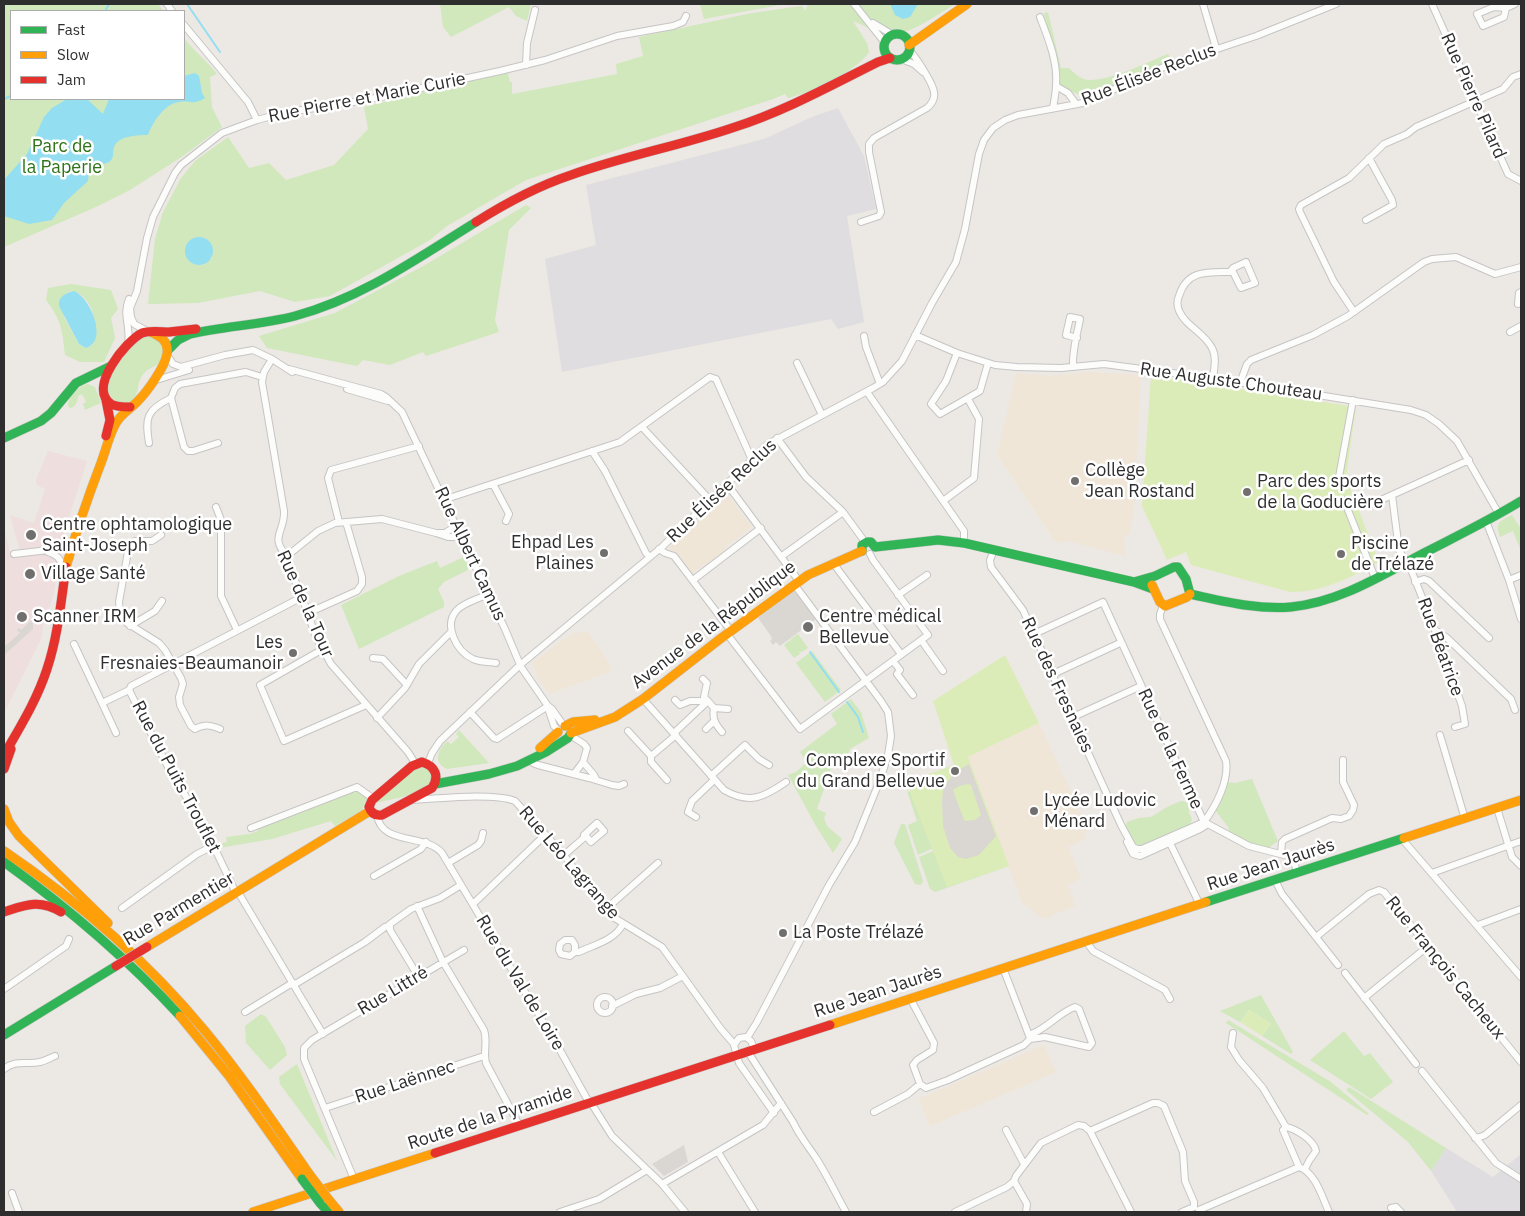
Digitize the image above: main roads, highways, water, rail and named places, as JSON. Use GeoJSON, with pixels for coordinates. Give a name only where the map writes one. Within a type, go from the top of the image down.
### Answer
{"type":"FeatureCollection","features":[{"type":"Feature","properties":{"kind":"main road"},"geometry":{"type":"LineString","coordinates":[[909,48],[942,20],[966,4]]}},
{"type":"Feature","properties":{"kind":"main road"},"geometry":{"type":"LineString","coordinates":[[858,72],[885,46],[893,35],[904,36],[916,33],[942,20]]}},
{"type":"Feature","properties":{"kind":"main road"},"geometry":{"type":"LineString","coordinates":[[4,769],[14,744],[35,707],[50,672],[57,647],[64,567],[116,422],[137,402],[152,381],[175,341],[181,337],[287,318],[330,305],[354,295],[414,262],[492,212],[547,184],[608,163],[734,127],[812,96],[878,62],[890,58],[901,59],[908,54],[909,48],[904,36]]}},
{"type":"Feature","properties":{"kind":"main road"},"geometry":{"type":"LineString","coordinates":[[885,46],[890,58]]}},
{"type":"Feature","properties":{"kind":"main road"},"geometry":{"type":"LineString","coordinates":[[4,748],[23,716],[46,668],[68,542],[107,434],[110,420],[104,394],[103,384],[105,377],[128,343],[140,334],[229,328]]}},
{"type":"Feature","properties":{"kind":"main road"},"geometry":{"type":"LineString","coordinates":[[149,332],[163,337],[167,343],[168,353]]}},
{"type":"Feature","properties":{"kind":"main road"},"geometry":{"type":"LineString","coordinates":[[4,438],[42,421],[73,386],[114,365]]}},
{"type":"Feature","properties":{"kind":"main road"},"geometry":{"type":"LineString","coordinates":[[80,381],[94,381],[109,403],[115,406],[130,407]]}},
{"type":"Feature","properties":{"kind":"main road"},"geometry":{"type":"LineString","coordinates":[[1155,576],[1152,582],[1153,589],[1163,606],[1168,606],[1190,594],[1258,608],[1294,607],[1334,598],[1407,563],[1521,501]]}},
{"type":"Feature","properties":{"kind":"main road","name":"Avenue de la République"},"geometry":{"type":"LineString","coordinates":[[436,771],[449,775],[492,768],[539,749],[564,732],[615,717],[643,699],[797,582],[833,563],[868,549],[910,542],[938,540],[964,543],[1134,582],[1153,589]]}},
{"type":"Feature","properties":{"kind":"main road","name":"Avenue de la République"},"geometry":{"type":"LineString","coordinates":[[1134,582],[1178,567],[1190,589],[1190,594]]}},
{"type":"Feature","properties":{"kind":"main road"},"geometry":{"type":"LineString","coordinates":[[4,755],[34,703],[58,625]]}},
{"type":"Feature","properties":{"kind":"main road"},"geometry":{"type":"LineString","coordinates":[[4,742],[23,716]]}},
{"type":"Feature","properties":{"kind":"main road","name":"Avenue de la République"},"geometry":{"type":"LineString","coordinates":[[436,784],[488,775],[531,759],[545,752],[564,732]]}},
{"type":"Feature","properties":{"kind":"main road"},"geometry":{"type":"LineString","coordinates":[[374,813],[369,805],[374,798],[415,763],[428,763],[436,771],[436,784]]}},
{"type":"Feature","properties":{"kind":"main road","name":"Rue Parmentier"},"geometry":{"type":"LineString","coordinates":[[4,1035],[110,969],[374,813],[410,800],[430,790],[436,784]]}},
{"type":"Feature","properties":{"kind":"main road","name":"Rue Jean Jaurès"},"geometry":{"type":"LineString","coordinates":[[736,1055],[1521,800]]}},
{"type":"Feature","properties":{"kind":"main road"},"geometry":{"type":"LineString","coordinates":[[4,809],[9,822],[19,836],[148,964],[228,1059],[306,1176],[320,1203],[328,1212]]}},
{"type":"Feature","properties":{"kind":"main road"},"geometry":{"type":"LineString","coordinates":[[4,851],[67,897],[119,941],[177,1000]]}},
{"type":"Feature","properties":{"kind":"main road"},"geometry":{"type":"LineString","coordinates":[[4,862],[54,899],[97,935],[143,978],[202,1042],[306,1176],[339,1212]]}},
{"type":"Feature","properties":{"kind":"main road"},"geometry":{"type":"LineString","coordinates":[[4,912],[33,903],[52,906],[97,942],[185,1023]]}},
{"type":"Feature","properties":{"kind":"main road","name":"Route de la Pyramide"},"geometry":{"type":"LineString","coordinates":[[252,1212],[736,1055]]}},
{"type":"Feature","properties":{"kind":"water"},"geometry":{"type":"Polygon","coordinates":[[[890,4],[918,4],[910,17],[903,19],[895,15],[890,4]]]}},
{"type":"Feature","properties":{"kind":"water"},"geometry":{"type":"Polygon","coordinates":[[[195,73],[199,76],[202,93],[205,98],[194,102],[174,103],[160,114],[148,135],[133,136],[119,140],[114,147],[111,160],[89,170],[88,181],[64,203],[52,220],[29,224],[4,216],[4,180],[27,154],[44,117],[52,108],[65,100],[88,100],[103,114],[109,100],[185,100],[185,76],[195,73]]]}},
{"type":"Feature","properties":{"kind":"water"},"geometry":{"type":"Polygon","coordinates":[[[199,237],[209,241],[213,251],[209,261],[199,265],[189,261],[185,251],[189,241],[199,237]]]}},
{"type":"Feature","properties":{"kind":"water"},"geometry":{"type":"Polygon","coordinates":[[[74,291],[86,301],[95,319],[97,328],[93,344],[86,348],[79,344],[59,306],[63,296],[74,291]]]}},
{"type":"Feature","properties":{"kind":"waterway"},"geometry":{"type":"LineString","coordinates":[[106,10],[109,4]]}},
{"type":"Feature","properties":{"kind":"waterway"},"geometry":{"type":"LineString","coordinates":[[187,4],[220,52]]}},
{"type":"Feature","properties":{"kind":"waterway"},"geometry":{"type":"LineString","coordinates":[[4,99],[10,96]]}},
{"type":"Feature","properties":{"kind":"waterway"},"geometry":{"type":"LineString","coordinates":[[810,652],[839,692]]}},
{"type":"Feature","properties":{"kind":"waterway"},"geometry":{"type":"LineString","coordinates":[[847,702],[858,717],[863,732]]}},
{"type":"Feature","properties":{"kind":"place","name":"Collège Jean Rostand"},"geometry":{"type":"Point","coordinates":[1075,481]}},
{"type":"Feature","properties":{"kind":"place","name":"Parc des sports de la Goducière"},"geometry":{"type":"Point","coordinates":[1247,492]}},
{"type":"Feature","properties":{"kind":"place","name":"Centre ophtamologique Saint-Joseph"},"geometry":{"type":"Point","coordinates":[31,535]}},
{"type":"Feature","properties":{"kind":"place","name":"Ehpad Les Plaines"},"geometry":{"type":"Point","coordinates":[604,553]}},
{"type":"Feature","properties":{"kind":"place","name":"Piscine de Trélazé"},"geometry":{"type":"Point","coordinates":[1341,554]}},
{"type":"Feature","properties":{"kind":"place","name":"Village Santé"},"geometry":{"type":"Point","coordinates":[30,574]}},
{"type":"Feature","properties":{"kind":"place","name":"Scanner IRM"},"geometry":{"type":"Point","coordinates":[22,617]}},
{"type":"Feature","properties":{"kind":"place","name":"Centre médical Bellevue"},"geometry":{"type":"Point","coordinates":[808,627]}},
{"type":"Feature","properties":{"kind":"place","name":"Les Fresnaies-Beaumanoir"},"geometry":{"type":"Point","coordinates":[293,653]}},
{"type":"Feature","properties":{"kind":"place","name":"Complexe Sportif du Grand Bellevue"},"geometry":{"type":"Point","coordinates":[955,771]}},
{"type":"Feature","properties":{"kind":"place","name":"Lycée Ludovic Ménard"},"geometry":{"type":"Point","coordinates":[1034,811]}},
{"type":"Feature","properties":{"kind":"place","name":"La Poste Trélazé"},"geometry":{"type":"Point","coordinates":[783,933]}},
{"type":"Feature","properties":{"kind":"park label","name":"Parc de la Paperie"},"geometry":{"type":"Point","coordinates":[62,157]}}]}
